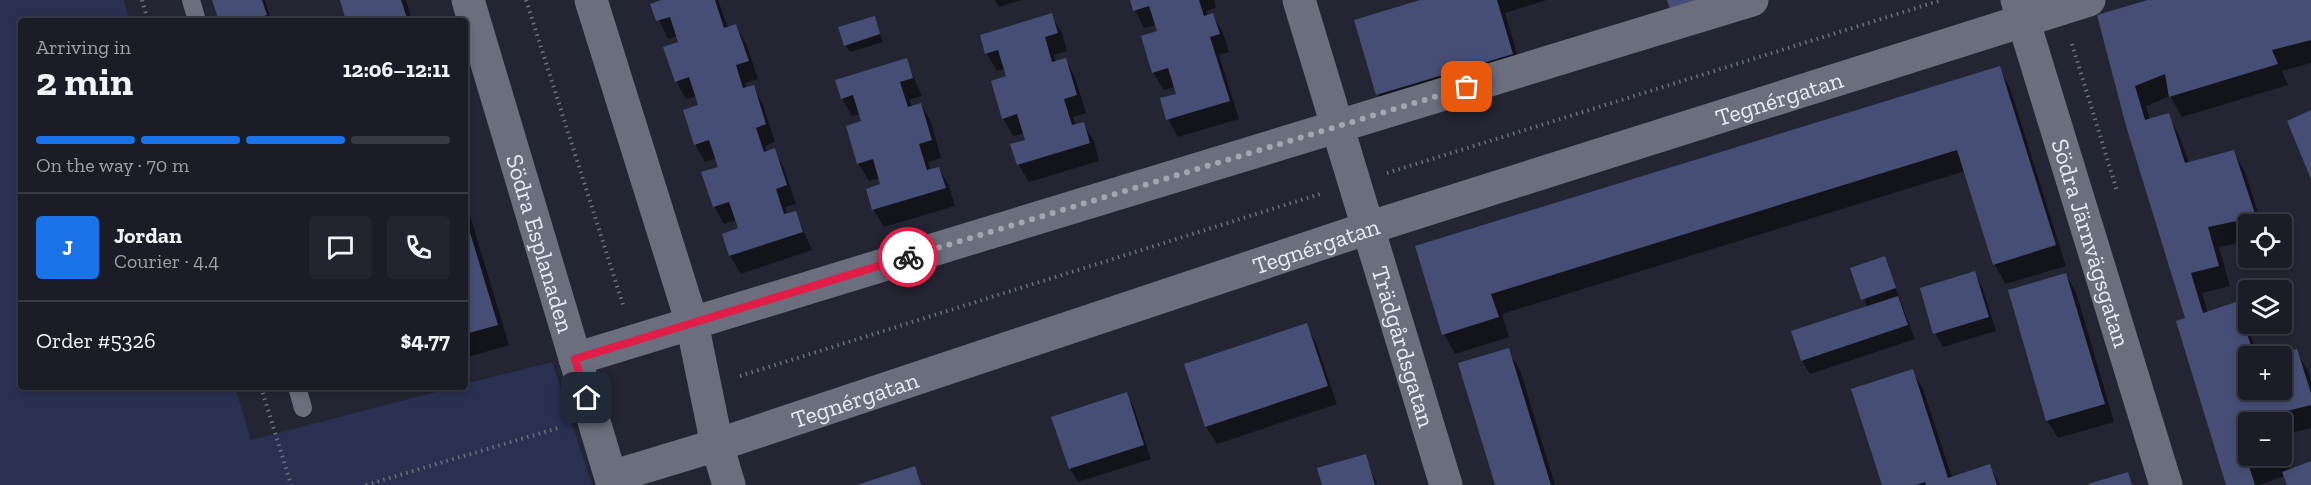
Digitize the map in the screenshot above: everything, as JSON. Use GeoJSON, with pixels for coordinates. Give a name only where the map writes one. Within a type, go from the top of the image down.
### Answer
{"type":"FeatureCollection","features":[{"type":"Feature","properties":{"kind":"street","name":"Södra Esplanaden"},"geometry":{"type":"LineString","coordinates":[[468,0],[612,481]]}},
{"type":"Feature","properties":{"kind":"street"},"geometry":{"type":"LineString","coordinates":[[591,0],[692,324],[717,446],[729,485]]}},
{"type":"Feature","properties":{"kind":"street","name":"Trädgårdsgatan"},"geometry":{"type":"LineString","coordinates":[[1299,0],[1446,485]]}},
{"type":"Feature","properties":{"kind":"street"},"geometry":{"type":"LineString","coordinates":[[575,359],[1752,0]]}},
{"type":"Feature","properties":{"kind":"street","name":"Tegnérgatan"},"geometry":{"type":"LineString","coordinates":[[612,481],[2020,11],[2089,0]]}},
{"type":"Feature","properties":{"kind":"street","name":"Södra Järnvägsgatan"},"geometry":{"type":"LineString","coordinates":[[2020,11],[2166,485]]}},
{"type":"Feature","properties":{"kind":"lane"},"geometry":{"type":"LineString","coordinates":[[192,0],[196,18]]}},
{"type":"Feature","properties":{"kind":"lane"},"geometry":{"type":"LineString","coordinates":[[298,390],[303,408]]}},
{"type":"Feature","properties":{"kind":"path"},"geometry":{"type":"LineString","coordinates":[[142,0],[147,18]]}},
{"type":"Feature","properties":{"kind":"path"},"geometry":{"type":"LineString","coordinates":[[526,0],[634,341]]}},
{"type":"Feature","properties":{"kind":"path"},"geometry":{"type":"LineString","coordinates":[[262,390],[291,485]]}},
{"type":"Feature","properties":{"kind":"path"},"geometry":{"type":"LineString","coordinates":[[366,485],[593,417]]}},
{"type":"Feature","properties":{"kind":"shaded area"},"geometry":{"type":"Polygon","coordinates":[[[0,0],[124,0],[128,18],[18,18],[18,390],[236,390],[251,440],[443,390],[468,390],[468,383],[552,362],[592,485],[0,485],[0,0]]]}},
{"type":"Feature","properties":{"kind":"building"},"geometry":{"type":"Polygon","coordinates":[[[212,0],[262,0],[267,15],[258,18],[218,18],[212,0]]]}},
{"type":"Feature","properties":{"kind":"building"},"geometry":{"type":"Polygon","coordinates":[[[340,0],[401,0],[407,18],[345,18],[340,0]]]}},
{"type":"Feature","properties":{"kind":"building"},"geometry":{"type":"Polygon","coordinates":[[[661,0],[715,0],[724,28],[736,24],[749,61],[736,65],[743,88],[754,85],[766,124],[756,128],[764,152],[775,148],[787,185],[776,189],[784,214],[796,211],[803,232],[729,256],[722,234],[738,228],[729,202],[713,207],[701,172],[718,167],[709,140],[694,145],[683,110],[698,105],[689,77],[675,82],[663,47],[678,42],[670,17],[656,21],[650,4],[661,0]]]}},
{"type":"Feature","properties":{"kind":"building"},"geometry":{"type":"Polygon","coordinates":[[[1130,0],[1199,0],[1204,16],[1213,13],[1220,34],[1210,37],[1230,101],[1166,120],[1160,98],[1176,94],[1168,68],[1152,73],[1141,36],[1157,31],[1149,6],[1133,11],[1130,0]]]}},
{"type":"Feature","properties":{"kind":"building"},"geometry":{"type":"Polygon","coordinates":[[[1420,0],[1497,0],[1513,54],[1376,95],[1354,20],[1420,0]]]}},
{"type":"Feature","properties":{"kind":"building"},"geometry":{"type":"Polygon","coordinates":[[[1667,0],[1697,0],[1670,9],[1667,0]]]}},
{"type":"Feature","properties":{"kind":"building"},"geometry":{"type":"Polygon","coordinates":[[[2148,0],[2311,0],[2311,40],[2272,50],[2278,64],[2169,97],[2165,74],[2135,86],[2145,120],[2169,113],[2185,163],[2234,150],[2255,214],[2238,214],[2238,221],[2208,227],[2219,266],[2191,273],[2203,313],[2236,302],[2238,334],[2247,334],[2251,346],[2238,346],[2238,400],[2292,400],[2292,350],[2297,349],[2311,393],[2311,405],[2283,412],[2238,412],[2238,466],[2249,466],[2255,485],[2226,485],[2176,321],[2185,318],[2126,126],[2097,15],[2148,0]]]}},
{"type":"Feature","properties":{"kind":"building"},"geometry":{"type":"Polygon","coordinates":[[[1052,13],[1058,33],[1045,37],[1052,62],[1066,58],[1077,95],[1064,99],[1072,125],[1084,122],[1090,143],[1017,165],[1010,144],[1025,140],[1017,114],[1002,119],[991,81],[1006,76],[998,50],[985,54],[980,35],[1052,13]]]}},
{"type":"Feature","properties":{"kind":"building"},"geometry":{"type":"Polygon","coordinates":[[[875,16],[880,34],[844,46],[838,27],[875,16]]]}},
{"type":"Feature","properties":{"kind":"building"},"geometry":{"type":"Polygon","coordinates":[[[907,58],[913,78],[900,82],[908,107],[921,103],[932,140],[919,144],[927,170],[939,167],[946,188],[872,210],[866,189],[880,184],[873,159],[857,164],[846,126],[861,121],[853,95],[841,99],[835,80],[907,58]]]}},
{"type":"Feature","properties":{"kind":"building"},"geometry":{"type":"Polygon","coordinates":[[[2000,66],[2056,245],[1993,265],[1957,150],[1491,294],[1499,317],[1442,335],[1415,246],[2000,66]]]}},
{"type":"Feature","properties":{"kind":"building"},"geometry":{"type":"Polygon","coordinates":[[[2311,110],[2311,179],[2287,121],[2311,110]]]}},
{"type":"Feature","properties":{"kind":"building"},"geometry":{"type":"Polygon","coordinates":[[[468,226],[498,325],[468,333],[468,226]]]}},
{"type":"Feature","properties":{"kind":"building"},"geometry":{"type":"Polygon","coordinates":[[[1885,256],[1896,288],[1861,300],[1850,268],[1885,256]]]}},
{"type":"Feature","properties":{"kind":"building"},"geometry":{"type":"Polygon","coordinates":[[[1975,271],[1989,317],[1933,334],[1920,288],[1975,271]]]}},
{"type":"Feature","properties":{"kind":"building"},"geometry":{"type":"Polygon","coordinates":[[[2066,273],[2105,404],[2046,421],[2008,290],[2066,273]]]}},
{"type":"Feature","properties":{"kind":"building"},"geometry":{"type":"Polygon","coordinates":[[[1898,296],[1908,325],[1801,361],[1791,331],[1898,296]]]}},
{"type":"Feature","properties":{"kind":"building"},"geometry":{"type":"Polygon","coordinates":[[[1307,323],[1328,386],[1205,427],[1184,364],[1307,323]]]}},
{"type":"Feature","properties":{"kind":"building"},"geometry":{"type":"Polygon","coordinates":[[[1509,348],[1551,485],[1495,485],[1458,363],[1509,348]]]}},
{"type":"Feature","properties":{"kind":"building"},"geometry":{"type":"Polygon","coordinates":[[[1913,369],[1948,478],[1990,464],[1997,485],[1926,485],[1925,482],[1916,485],[1882,485],[1851,389],[1913,369]]]}},
{"type":"Feature","properties":{"kind":"building"},"geometry":{"type":"Polygon","coordinates":[[[1127,392],[1144,445],[1069,469],[1051,417],[1127,392]]]}},
{"type":"Feature","properties":{"kind":"building"},"geometry":{"type":"Polygon","coordinates":[[[1366,454],[1375,485],[1322,485],[1317,468],[1366,454]]]}},
{"type":"Feature","properties":{"kind":"building"},"geometry":{"type":"Polygon","coordinates":[[[2311,461],[2311,485],[2287,485],[2282,472],[2311,461]]]}},
{"type":"Feature","properties":{"kind":"building"},"geometry":{"type":"Polygon","coordinates":[[[915,466],[921,485],[857,485],[915,466]]]}},
{"type":"Feature","properties":{"kind":"building"},"geometry":{"type":"Polygon","coordinates":[[[2128,472],[2132,485],[2088,484],[2128,472]]]}},
{"type":"Feature","properties":{"kind":"way so far"},"geometry":{"type":"LineString","coordinates":[[908,257],[1467,87]]}},
{"type":"Feature","properties":{"kind":"route"},"geometry":{"type":"LineString","coordinates":[[587,398],[575,359],[908,257]]}}]}
